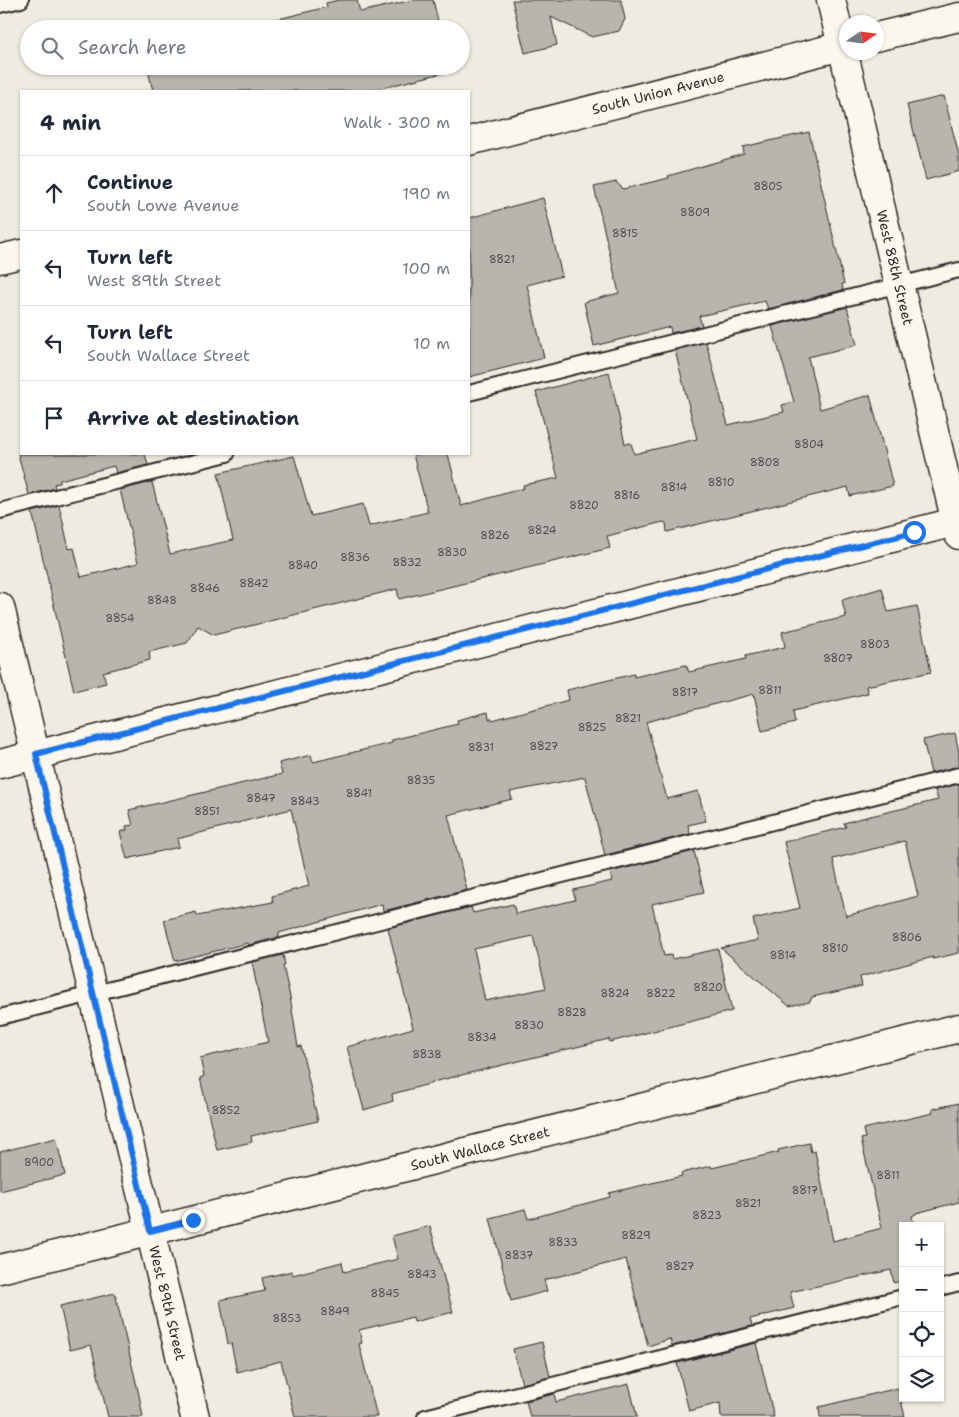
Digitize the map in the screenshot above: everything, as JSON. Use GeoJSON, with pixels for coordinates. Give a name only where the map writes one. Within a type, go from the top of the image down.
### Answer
{"type":"FeatureCollection","features":[{"type":"Feature","properties":{"kind":"street","name":"West 88th Street"},"geometry":{"type":"LineString","coordinates":[[831,0],[839,28]]}},
{"type":"Feature","properties":{"kind":"street"},"geometry":{"type":"LineString","coordinates":[[884,36],[959,17]]}},
{"type":"Feature","properties":{"kind":"street","name":"South Union Avenue"},"geometry":{"type":"LineString","coordinates":[[470,140],[839,47]]}},
{"type":"Feature","properties":{"kind":"street","name":"West 88th Street"},"geometry":{"type":"LineString","coordinates":[[847,60],[958,526]]}},
{"type":"Feature","properties":{"kind":"street"},"geometry":{"type":"LineString","coordinates":[[0,259],[20,254]]}},
{"type":"Feature","properties":{"kind":"street"},"geometry":{"type":"LineString","coordinates":[[0,764],[958,526]]}},
{"type":"Feature","properties":{"kind":"street","name":"West 89th Street"},"geometry":{"type":"LineString","coordinates":[[0,607],[195,1417]]}},
{"type":"Feature","properties":{"kind":"street","name":"South Wallace Street"},"geometry":{"type":"LineString","coordinates":[[0,1269],[959,1028]]}},
{"type":"Feature","properties":{"kind":"lane"},"geometry":{"type":"LineString","coordinates":[[0,5],[21,0]]}},
{"type":"Feature","properties":{"kind":"lane"},"geometry":{"type":"LineString","coordinates":[[470,393],[959,270]]}},
{"type":"Feature","properties":{"kind":"lane"},"geometry":{"type":"LineString","coordinates":[[0,510],[223,455]]}},
{"type":"Feature","properties":{"kind":"lane"},"geometry":{"type":"LineString","coordinates":[[0,1017],[959,775]]}},
{"type":"Feature","properties":{"kind":"lane"},"geometry":{"type":"LineString","coordinates":[[944,1287],[959,1283]]}},
{"type":"Feature","properties":{"kind":"lane"},"geometry":{"type":"LineString","coordinates":[[425,1417],[899,1298]]}},
{"type":"Feature","properties":{"kind":"building"},"geometry":{"type":"Polygon","coordinates":[[[339,0],[357,0],[360,12],[413,0],[433,0],[438,20],[274,20],[327,7],[326,3],[339,0]]]}},
{"type":"Feature","properties":{"kind":"building"},"geometry":{"type":"Polygon","coordinates":[[[512,0],[621,0],[625,19],[619,31],[592,37],[551,17],[557,45],[525,53],[512,0]]]}},
{"type":"Feature","properties":{"kind":"building"},"geometry":{"type":"Polygon","coordinates":[[[149,75],[435,75],[373,90],[153,90],[149,75]]]}},
{"type":"Feature","properties":{"kind":"building"},"geometry":{"type":"Polygon","coordinates":[[[944,96],[959,156],[959,171],[926,180],[907,105],[944,96]]]}},
{"type":"Feature","properties":{"kind":"building"},"geometry":{"type":"Polygon","coordinates":[[[809,132],[844,284],[842,284],[843,290],[768,309],[765,301],[699,316],[702,326],[671,333],[670,327],[594,346],[584,302],[619,293],[594,187],[616,182],[623,189],[669,178],[668,176],[744,154],[743,147],[809,132]]]}},
{"type":"Feature","properties":{"kind":"building"},"geometry":{"type":"Polygon","coordinates":[[[543,198],[562,276],[527,285],[544,358],[470,377],[470,218],[543,198]]]}},
{"type":"Feature","properties":{"kind":"building"},"geometry":{"type":"Polygon","coordinates":[[[847,307],[857,345],[808,357],[820,409],[870,395],[893,486],[850,496],[848,487],[667,532],[666,523],[663,522],[607,536],[610,548],[399,599],[397,589],[214,635],[198,626],[187,643],[149,652],[150,660],[103,672],[106,683],[74,691],[32,512],[59,505],[69,549],[74,548],[81,577],[138,563],[120,490],[152,482],[170,554],[233,540],[218,473],[294,456],[311,516],[363,504],[369,526],[428,512],[413,455],[448,455],[461,506],[524,488],[523,485],[558,478],[536,392],[609,372],[625,444],[631,443],[634,454],[697,439],[675,350],[706,342],[728,425],[784,412],[782,405],[794,402],[772,326],[847,307]]]}},
{"type":"Feature","properties":{"kind":"building"},"geometry":{"type":"Polygon","coordinates":[[[18,454],[145,455],[148,465],[116,473],[114,466],[60,480],[60,483],[54,484],[55,488],[29,495],[18,454]]]}},
{"type":"Feature","properties":{"kind":"building"},"geometry":{"type":"Polygon","coordinates":[[[882,588],[888,612],[917,606],[931,672],[866,686],[868,693],[793,711],[795,723],[762,731],[754,694],[646,722],[667,799],[698,791],[706,821],[688,825],[690,834],[605,855],[585,777],[510,792],[512,799],[448,815],[467,890],[383,911],[382,904],[279,933],[279,937],[175,961],[164,920],[196,912],[197,916],[273,902],[272,896],[309,886],[291,809],[177,839],[179,847],[127,859],[120,832],[127,830],[126,826],[133,825],[129,810],[282,774],[279,763],[311,755],[313,762],[392,743],[392,740],[458,724],[457,720],[488,712],[489,719],[491,718],[492,720],[569,700],[567,690],[634,674],[634,677],[686,665],[689,672],[746,659],[745,656],[785,647],[782,632],[846,617],[842,600],[882,588]]]}},
{"type":"Feature","properties":{"kind":"building"},"geometry":{"type":"Polygon","coordinates":[[[955,733],[959,752],[959,766],[931,773],[923,740],[955,733]]]}},
{"type":"Feature","properties":{"kind":"building"},"geometry":{"type":"Polygon","coordinates":[[[959,784],[959,953],[933,959],[933,957],[860,977],[862,986],[812,997],[810,1002],[789,1006],[721,948],[758,940],[753,919],[800,908],[784,842],[846,827],[844,823],[858,819],[938,800],[935,790],[959,784]],[[905,841],[833,859],[846,916],[918,896],[905,841]]]}},
{"type":"Feature","properties":{"kind":"building"},"geometry":{"type":"Polygon","coordinates":[[[694,851],[704,892],[652,904],[664,956],[671,955],[672,959],[718,949],[732,1011],[610,1042],[609,1039],[433,1082],[392,1094],[393,1101],[364,1110],[347,1047],[413,1028],[388,928],[471,907],[473,913],[513,904],[516,914],[575,900],[573,890],[612,881],[610,872],[694,851]],[[533,936],[474,949],[485,1001],[546,988],[533,936]]]}},
{"type":"Feature","properties":{"kind":"building"},"geometry":{"type":"Polygon","coordinates":[[[283,955],[285,965],[283,966],[298,1047],[301,1046],[318,1121],[251,1136],[252,1142],[217,1150],[200,1078],[204,1076],[200,1058],[268,1042],[252,962],[283,955]]]}},
{"type":"Feature","properties":{"kind":"building"},"geometry":{"type":"Polygon","coordinates":[[[959,1103],[959,1202],[916,1213],[912,1216],[913,1222],[899,1222],[899,1281],[894,1283],[891,1270],[790,1292],[794,1308],[750,1319],[752,1326],[672,1346],[670,1339],[648,1346],[626,1259],[544,1280],[547,1291],[511,1301],[490,1218],[525,1209],[528,1219],[610,1197],[609,1193],[682,1176],[681,1173],[711,1166],[712,1168],[809,1143],[811,1152],[815,1151],[833,1241],[882,1228],[861,1139],[865,1138],[863,1129],[933,1113],[932,1109],[959,1103]]]}},
{"type":"Feature","properties":{"kind":"building"},"geometry":{"type":"Polygon","coordinates":[[[56,1138],[65,1175],[0,1191],[0,1152],[56,1138]]]}},
{"type":"Feature","properties":{"kind":"building"},"geometry":{"type":"Polygon","coordinates":[[[430,1226],[453,1312],[414,1322],[413,1317],[359,1330],[362,1343],[359,1344],[377,1417],[295,1417],[281,1361],[237,1372],[231,1343],[228,1344],[220,1300],[265,1291],[262,1278],[292,1271],[293,1275],[342,1262],[344,1272],[398,1259],[392,1236],[430,1226]]]}},
{"type":"Feature","properties":{"kind":"building"},"geometry":{"type":"Polygon","coordinates":[[[115,1293],[143,1417],[108,1417],[91,1345],[70,1350],[60,1306],[115,1293]]]}},
{"type":"Feature","properties":{"kind":"building"},"geometry":{"type":"Polygon","coordinates":[[[542,1342],[550,1377],[522,1384],[513,1349],[542,1342]]]}},
{"type":"Feature","properties":{"kind":"building"},"geometry":{"type":"Polygon","coordinates":[[[756,1343],[774,1417],[721,1417],[720,1403],[689,1411],[677,1363],[756,1343]]]}},
{"type":"Feature","properties":{"kind":"building"},"geometry":{"type":"Polygon","coordinates":[[[629,1384],[637,1417],[530,1417],[526,1401],[554,1394],[556,1402],[629,1384]]]}},
{"type":"Feature","properties":{"kind":"building"},"geometry":{"type":"Polygon","coordinates":[[[898,1388],[899,1402],[901,1402],[905,1417],[820,1417],[819,1407],[898,1388]]]}},
{"type":"Feature","properties":{"kind":"route"},"geometry":{"type":"LineString","coordinates":[[193,1220],[150,1231],[36,754],[914,532]]}}]}
